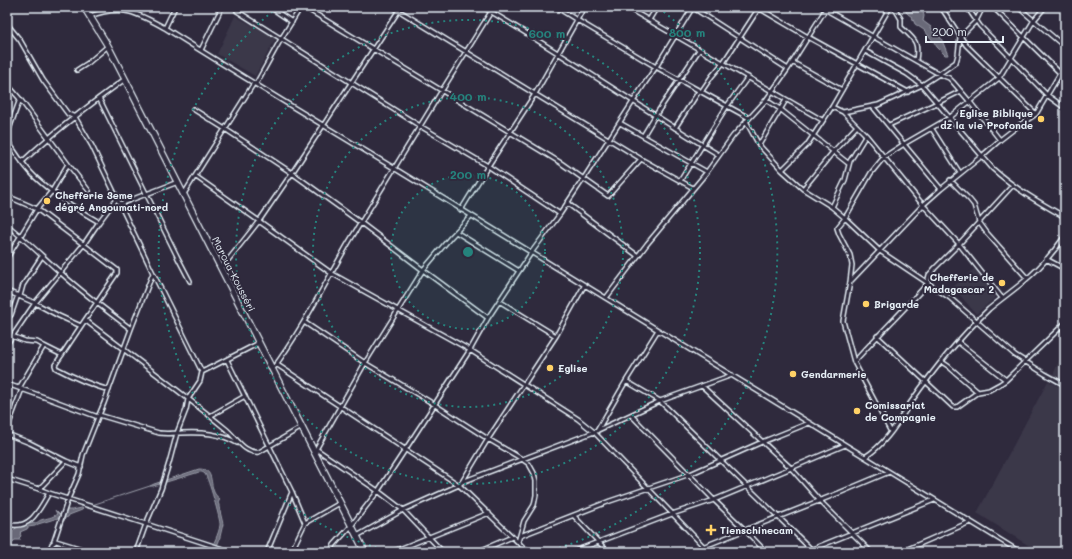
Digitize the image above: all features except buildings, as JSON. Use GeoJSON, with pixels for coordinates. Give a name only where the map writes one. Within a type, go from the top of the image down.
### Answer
{"type":"FeatureCollection","features":[{"type":"Feature","properties":{"kind":"highway","name":"Maroua-Kousséri"},"geometry":{"type":"LineString","coordinates":[[84,7],[108,46],[365,552]]}},
{"type":"Feature","properties":{"kind":"street"},"geometry":{"type":"LineString","coordinates":[[165,28],[174,7]]}},
{"type":"Feature","properties":{"kind":"street"},"geometry":{"type":"LineString","coordinates":[[201,50],[222,7]]}},
{"type":"Feature","properties":{"kind":"street"},"geometry":{"type":"LineString","coordinates":[[270,7],[292,22]]}},
{"type":"Feature","properties":{"kind":"street"},"geometry":{"type":"LineString","coordinates":[[184,194],[255,84],[281,39],[303,7],[561,163],[608,196],[641,159]]}},
{"type":"Feature","properties":{"kind":"street"},"geometry":{"type":"LineString","coordinates":[[393,7],[400,9],[466,52],[641,159],[693,188]]}},
{"type":"Feature","properties":{"kind":"street"},"geometry":{"type":"LineString","coordinates":[[483,7],[719,155]]}},
{"type":"Feature","properties":{"kind":"street"},"geometry":{"type":"LineString","coordinates":[[272,370],[304,322],[331,273],[394,168],[494,7]]}},
{"type":"Feature","properties":{"kind":"street"},"geometry":{"type":"LineString","coordinates":[[556,7],[656,68],[679,79],[749,118]]}},
{"type":"Feature","properties":{"kind":"street"},"geometry":{"type":"LineString","coordinates":[[461,210],[534,94],[584,7]]}},
{"type":"Feature","properties":{"kind":"street"},"geometry":{"type":"LineString","coordinates":[[626,7],[822,120]]}},
{"type":"Feature","properties":{"kind":"street"},"geometry":{"type":"LineString","coordinates":[[649,20],[657,7]]}},
{"type":"Feature","properties":{"kind":"street"},"geometry":{"type":"LineString","coordinates":[[331,552],[334,545],[378,491],[470,350],[488,318],[531,252],[560,214],[610,140],[693,7],[788,70]]}},
{"type":"Feature","properties":{"kind":"street"},"geometry":{"type":"LineString","coordinates":[[675,128],[700,92],[723,63],[758,7],[808,37],[908,92]]}},
{"type":"Feature","properties":{"kind":"street"},"geometry":{"type":"LineString","coordinates":[[821,7],[826,8],[939,74],[949,78],[1000,140]]}},
{"type":"Feature","properties":{"kind":"street"},"geometry":{"type":"LineString","coordinates":[[782,170],[807,145],[822,120],[832,107],[889,9],[881,7]]}},
{"type":"Feature","properties":{"kind":"street"},"geometry":{"type":"LineString","coordinates":[[894,7],[901,19],[901,27],[916,42],[916,60]]}},
{"type":"Feature","properties":{"kind":"street"},"geometry":{"type":"LineString","coordinates":[[941,7],[966,45],[1036,114]]}},
{"type":"Feature","properties":{"kind":"street"},"geometry":{"type":"LineString","coordinates":[[967,7],[980,26],[1011,58],[1047,95],[1065,108]]}},
{"type":"Feature","properties":{"kind":"street"},"geometry":{"type":"LineString","coordinates":[[843,112],[873,107],[922,86],[956,62],[959,51],[960,37],[976,21],[984,7]]}},
{"type":"Feature","properties":{"kind":"street"},"geometry":{"type":"LineString","coordinates":[[993,7],[1065,77]]}},
{"type":"Feature","properties":{"kind":"street"},"geometry":{"type":"LineString","coordinates":[[1018,7],[1065,48]]}},
{"type":"Feature","properties":{"kind":"street"},"geometry":{"type":"LineString","coordinates":[[891,432],[854,362],[843,321],[852,265],[850,255],[837,231],[837,228],[845,218],[867,179],[884,157],[950,118],[999,78],[1034,20],[1045,7]]}},
{"type":"Feature","properties":{"kind":"street"},"geometry":{"type":"LineString","coordinates":[[606,298],[746,121],[766,100],[788,70],[826,8]]}},
{"type":"Feature","properties":{"kind":"street"},"geometry":{"type":"LineString","coordinates":[[90,16],[109,10],[126,9],[165,28],[1018,552]]}},
{"type":"Feature","properties":{"kind":"street"},"geometry":{"type":"LineString","coordinates":[[221,269],[259,220],[292,173],[400,9]]}},
{"type":"Feature","properties":{"kind":"street"},"geometry":{"type":"LineString","coordinates":[[237,12],[420,126],[488,166],[560,214]]}},
{"type":"Feature","properties":{"kind":"street"},"geometry":{"type":"LineString","coordinates":[[7,24],[20,40],[43,80],[68,114],[75,117],[92,146],[202,372],[200,381],[188,399],[186,410],[177,433],[161,490],[136,552]]}},
{"type":"Feature","properties":{"kind":"street"},"geometry":{"type":"LineString","coordinates":[[77,70],[88,64],[108,46]]}},
{"type":"Feature","properties":{"kind":"street"},"geometry":{"type":"LineString","coordinates":[[643,136],[699,50]]}},
{"type":"Feature","properties":{"kind":"street"},"geometry":{"type":"LineString","coordinates":[[865,51],[907,74],[922,86],[983,155],[993,169],[1002,177],[1065,217]]}},
{"type":"Feature","properties":{"kind":"street"},"geometry":{"type":"LineString","coordinates":[[792,62],[842,90]]}},
{"type":"Feature","properties":{"kind":"street"},"geometry":{"type":"LineString","coordinates":[[850,282],[923,205],[950,180],[1018,126],[1036,114],[1065,65]]}},
{"type":"Feature","properties":{"kind":"street"},"geometry":{"type":"LineString","coordinates":[[680,181],[727,106],[748,77]]}},
{"type":"Feature","properties":{"kind":"street"},"geometry":{"type":"LineString","coordinates":[[22,162],[48,137],[125,79]]}},
{"type":"Feature","properties":{"kind":"street"},"geometry":{"type":"LineString","coordinates":[[7,84],[89,191]]}},
{"type":"Feature","properties":{"kind":"street"},"geometry":{"type":"LineString","coordinates":[[889,125],[938,104],[961,91]]}},
{"type":"Feature","properties":{"kind":"street"},"geometry":{"type":"LineString","coordinates":[[99,98],[190,281]]}},
{"type":"Feature","properties":{"kind":"street"},"geometry":{"type":"LineString","coordinates":[[7,134],[20,99]]}},
{"type":"Feature","properties":{"kind":"street"},"geometry":{"type":"LineString","coordinates":[[766,100],[780,109],[849,164]]}},
{"type":"Feature","properties":{"kind":"street"},"geometry":{"type":"LineString","coordinates":[[759,145],[786,100]]}},
{"type":"Feature","properties":{"kind":"street"},"geometry":{"type":"LineString","coordinates":[[832,107],[843,112],[866,135],[923,205],[959,244],[1002,298]]}},
{"type":"Feature","properties":{"kind":"street"},"geometry":{"type":"LineString","coordinates":[[873,107],[941,189]]}},
{"type":"Feature","properties":{"kind":"street"},"geometry":{"type":"LineString","coordinates":[[192,109],[292,173],[488,318]]}},
{"type":"Feature","properties":{"kind":"street"},"geometry":{"type":"LineString","coordinates":[[746,121],[759,145],[782,170],[803,189],[832,207],[880,251],[950,298],[1005,347],[1044,374],[1065,385]]}},
{"type":"Feature","properties":{"kind":"street"},"geometry":{"type":"LineString","coordinates":[[620,123],[707,172]]}},
{"type":"Feature","properties":{"kind":"street"},"geometry":{"type":"LineString","coordinates":[[803,189],[833,152],[857,126]]}},
{"type":"Feature","properties":{"kind":"street"},"geometry":{"type":"LineString","coordinates":[[932,129],[960,173]]}},
{"type":"Feature","properties":{"kind":"street"},"geometry":{"type":"LineString","coordinates":[[832,207],[845,180],[849,164],[866,135]]}},
{"type":"Feature","properties":{"kind":"street"},"geometry":{"type":"LineString","coordinates":[[7,140],[22,162],[35,177],[73,207],[99,222]]}},
{"type":"Feature","properties":{"kind":"street"},"geometry":{"type":"LineString","coordinates":[[7,258],[37,209],[52,191],[68,164]]}},
{"type":"Feature","properties":{"kind":"street"},"geometry":{"type":"LineString","coordinates":[[195,176],[259,220],[331,273],[470,350],[524,385],[544,396],[595,431],[709,552]]}},
{"type":"Feature","properties":{"kind":"street"},"geometry":{"type":"LineString","coordinates":[[950,180],[970,200],[974,206],[979,222],[987,233],[1027,278]]}},
{"type":"Feature","properties":{"kind":"street"},"geometry":{"type":"LineString","coordinates":[[120,204],[178,182]]}},
{"type":"Feature","properties":{"kind":"street"},"geometry":{"type":"LineString","coordinates":[[854,362],[928,283],[929,275],[1014,185]]}},
{"type":"Feature","properties":{"kind":"street"},"geometry":{"type":"LineString","coordinates":[[7,196],[37,209],[118,271],[55,365],[56,368],[74,378],[93,386],[109,390]]}},
{"type":"Feature","properties":{"kind":"street"},"geometry":{"type":"LineString","coordinates":[[7,344],[35,303],[84,244],[117,198]]}},
{"type":"Feature","properties":{"kind":"street"},"geometry":{"type":"LineString","coordinates":[[567,203],[638,256]]}},
{"type":"Feature","properties":{"kind":"street"},"geometry":{"type":"LineString","coordinates":[[444,552],[403,510],[378,491],[315,451],[366,363],[423,270],[471,216]]}},
{"type":"Feature","properties":{"kind":"street"},"geometry":{"type":"LineString","coordinates":[[7,225],[97,304],[131,330]]}},
{"type":"Feature","properties":{"kind":"street"},"geometry":{"type":"LineString","coordinates":[[456,232],[519,271]]}},
{"type":"Feature","properties":{"kind":"street"},"geometry":{"type":"LineString","coordinates":[[865,457],[876,450],[891,432],[925,382],[977,321],[1027,278],[1059,245],[1065,236]]}},
{"type":"Feature","properties":{"kind":"street"},"geometry":{"type":"LineString","coordinates":[[7,318],[11,315],[23,285],[42,256]]}},
{"type":"Feature","properties":{"kind":"street"},"geometry":{"type":"LineString","coordinates":[[1046,259],[1065,269]]}},
{"type":"Feature","properties":{"kind":"street"},"geometry":{"type":"LineString","coordinates":[[49,552],[153,273]]}},
{"type":"Feature","properties":{"kind":"street"},"geometry":{"type":"LineString","coordinates":[[356,536],[403,510],[459,485],[462,482],[488,439],[556,336],[584,286]]}},
{"type":"Feature","properties":{"kind":"street"},"geometry":{"type":"LineString","coordinates":[[7,290],[81,326]]}},
{"type":"Feature","properties":{"kind":"street"},"geometry":{"type":"LineString","coordinates":[[499,301],[556,336]]}},
{"type":"Feature","properties":{"kind":"street"},"geometry":{"type":"LineString","coordinates":[[85,320],[210,416],[233,435],[241,445]]}},
{"type":"Feature","properties":{"kind":"street"},"geometry":{"type":"LineString","coordinates":[[304,322],[366,363],[529,464],[534,473],[536,486],[534,504],[524,521],[518,542]]}},
{"type":"Feature","properties":{"kind":"street"},"geometry":{"type":"LineString","coordinates":[[877,336],[925,382],[953,407],[957,408],[978,392],[989,390],[1006,380],[1065,323]]}},
{"type":"Feature","properties":{"kind":"street"},"geometry":{"type":"LineString","coordinates":[[595,431],[658,330]]}},
{"type":"Feature","properties":{"kind":"street"},"geometry":{"type":"LineString","coordinates":[[12,336],[37,342],[62,355]]}},
{"type":"Feature","properties":{"kind":"street"},"geometry":{"type":"LineString","coordinates":[[958,342],[1006,380]]}},
{"type":"Feature","properties":{"kind":"street"},"geometry":{"type":"LineString","coordinates":[[202,372],[259,343]]}},
{"type":"Feature","properties":{"kind":"street"},"geometry":{"type":"LineString","coordinates":[[7,429],[21,389],[44,346]]}},
{"type":"Feature","properties":{"kind":"street"},"geometry":{"type":"LineString","coordinates":[[227,360],[292,492],[305,523]]}},
{"type":"Feature","properties":{"kind":"street"},"geometry":{"type":"LineString","coordinates":[[942,362],[978,392]]}},
{"type":"Feature","properties":{"kind":"street"},"geometry":{"type":"LineString","coordinates":[[276,364],[459,485],[528,552]]}},
{"type":"Feature","properties":{"kind":"street"},"geometry":{"type":"LineString","coordinates":[[462,482],[595,431],[660,401],[732,375]]}},
{"type":"Feature","properties":{"kind":"street"},"geometry":{"type":"LineString","coordinates":[[626,381],[660,401],[813,551]]}},
{"type":"Feature","properties":{"kind":"street"},"geometry":{"type":"LineString","coordinates":[[7,384],[99,416],[166,434],[197,432],[209,433],[230,439],[252,452],[257,453],[302,427]]}},
{"type":"Feature","properties":{"kind":"street"},"geometry":{"type":"LineString","coordinates":[[702,386],[791,468],[820,501],[871,552]]}},
{"type":"Feature","properties":{"kind":"street"},"geometry":{"type":"LineString","coordinates":[[210,416],[245,396]]}},
{"type":"Feature","properties":{"kind":"street"},"geometry":{"type":"LineString","coordinates":[[631,415],[766,552]]}},
{"type":"Feature","properties":{"kind":"street"},"geometry":{"type":"LineString","coordinates":[[520,536],[610,501],[690,474],[809,423]]}},
{"type":"Feature","properties":{"kind":"street"},"geometry":{"type":"LineString","coordinates":[[7,434],[81,467]]}},
{"type":"Feature","properties":{"kind":"street"},"geometry":{"type":"LineString","coordinates":[[572,552],[598,541],[714,500],[845,445]]}},
{"type":"Feature","properties":{"kind":"street"},"geometry":{"type":"LineString","coordinates":[[39,488],[66,460]]}},
{"type":"Feature","properties":{"kind":"street"},"geometry":{"type":"LineString","coordinates":[[690,552],[889,472]]}},
{"type":"Feature","properties":{"kind":"street"},"geometry":{"type":"LineString","coordinates":[[7,479],[39,488],[49,493],[232,552]]}},
{"type":"Feature","properties":{"kind":"street"},"geometry":{"type":"LineString","coordinates":[[267,552],[292,492]]}},
{"type":"Feature","properties":{"kind":"street"},"geometry":{"type":"LineString","coordinates":[[7,524],[14,526],[22,525],[28,522],[38,512],[49,493]]}},
{"type":"Feature","properties":{"kind":"street"},"geometry":{"type":"LineString","coordinates":[[805,552],[813,551],[852,532],[934,500]]}},
{"type":"Feature","properties":{"kind":"street"},"geometry":{"type":"LineString","coordinates":[[291,552],[305,523],[340,504]]}},
{"type":"Feature","properties":{"kind":"street"},"geometry":{"type":"LineString","coordinates":[[392,552],[489,514]]}},
{"type":"Feature","properties":{"kind":"street"},"geometry":{"type":"LineString","coordinates":[[574,516],[608,552]]}},
{"type":"Feature","properties":{"kind":"street"},"geometry":{"type":"LineString","coordinates":[[901,552],[970,522]]}},
{"type":"Feature","properties":{"kind":"street"},"geometry":{"type":"LineString","coordinates":[[477,552],[512,537]]}},
{"type":"Feature","properties":{"kind":"street"},"geometry":{"type":"LineString","coordinates":[[54,541],[92,552]]}},
{"type":"Feature","properties":{"kind":"shaded area"},"geometry":{"type":"Polygon","coordinates":[[[235,16],[276,38],[255,76],[217,54],[235,16]]]}},
{"type":"Feature","properties":{"kind":"shaded area"},"geometry":{"type":"Polygon","coordinates":[[[974,269],[997,296],[976,314],[953,287],[974,269]]]}},
{"type":"Feature","properties":{"kind":"shaded area"},"geometry":{"type":"Polygon","coordinates":[[[1065,347],[1065,381],[1053,375],[1065,347]]]}},
{"type":"Feature","properties":{"kind":"shaded area"},"geometry":{"type":"Polygon","coordinates":[[[1048,381],[1065,389],[1065,552],[1039,552],[977,513],[1048,381]]]}},
{"type":"Feature","properties":{"kind":"water"},"geometry":{"type":"Polygon","coordinates":[[[906,7],[922,7],[924,16],[923,21],[941,38],[948,55],[945,55],[924,30],[915,24],[912,17],[906,12],[906,7]]]}},
{"type":"Feature","properties":{"kind":"water"},"geometry":{"type":"Polygon","coordinates":[[[199,469],[210,474],[215,495],[220,499],[218,503],[223,524],[219,541],[214,552],[210,552],[218,532],[220,522],[205,474],[198,472],[150,486],[199,469]]]}},
{"type":"Feature","properties":{"kind":"water"},"geometry":{"type":"Polygon","coordinates":[[[82,508],[82,510],[69,515],[64,521],[58,518],[28,527],[20,532],[21,536],[19,538],[21,540],[15,540],[13,543],[8,542],[7,545],[7,535],[19,526],[36,523],[53,516],[57,514],[55,510],[60,515],[63,510],[82,508]]]}},
{"type":"Feature","properties":{"kind":"waterway"},"geometry":{"type":"LineString","coordinates":[[92,505],[150,486]]}},
{"type":"Feature","properties":{"kind":"place","name":"Eglise Biblique dz la vie Profonde"},"geometry":{"type":"Point","coordinates":[1041,119]}},
{"type":"Feature","properties":{"kind":"place","name":"Chefferie 3eme dégré Angoumati-nord"},"geometry":{"type":"Point","coordinates":[47,201]}},
{"type":"Feature","properties":{"kind":"place","name":"Chefferie de Madagascar 2"},"geometry":{"type":"Point","coordinates":[1002,283]}},
{"type":"Feature","properties":{"kind":"place","name":"Brigarde"},"geometry":{"type":"Point","coordinates":[866,304]}},
{"type":"Feature","properties":{"kind":"place","name":"Eglise"},"geometry":{"type":"Point","coordinates":[550,368]}},
{"type":"Feature","properties":{"kind":"place","name":"Gendarmerie"},"geometry":{"type":"Point","coordinates":[793,374]}},
{"type":"Feature","properties":{"kind":"place","name":"Comissariat de Compagnie"},"geometry":{"type":"Point","coordinates":[857,411]}},
{"type":"Feature","properties":{"kind":"place","name":"Tienschinecam"},"geometry":{"type":"Point","coordinates":[711,530]}}]}
